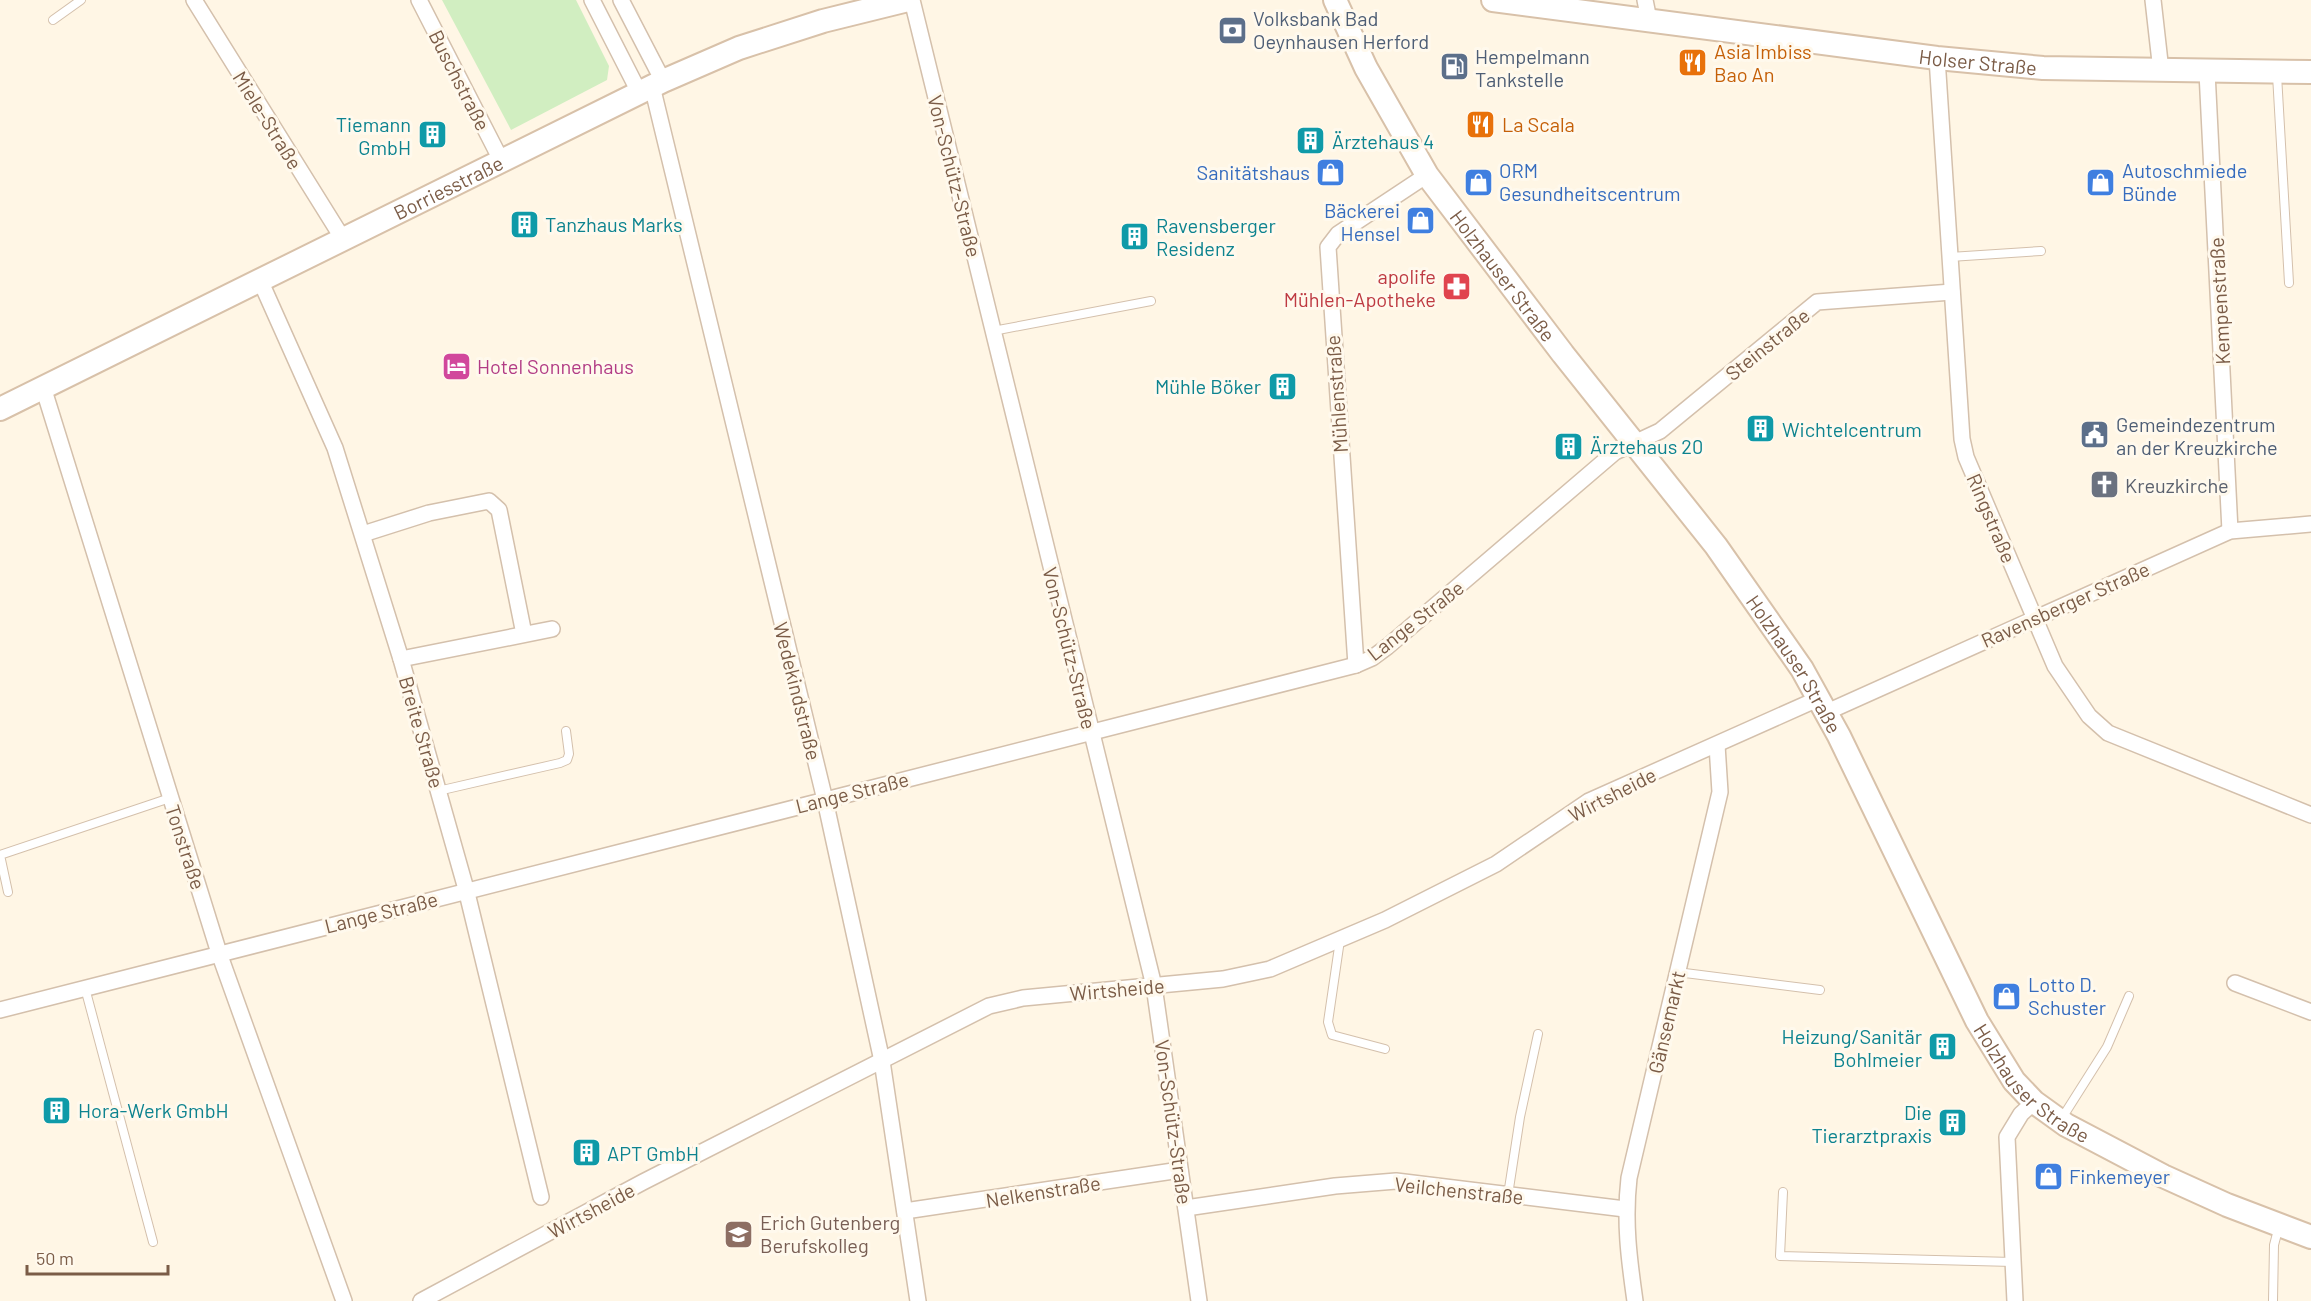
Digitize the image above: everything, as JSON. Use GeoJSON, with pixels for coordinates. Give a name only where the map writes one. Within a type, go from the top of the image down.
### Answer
{"type":"FeatureCollection","features":[{"type":"Feature","properties":{"kind":"main road","name":"Borriesstraße"},"geometry":{"type":"LineString","coordinates":[[0,409],[652,86],[739,48],[823,21],[910,0]]}},
{"type":"Feature","properties":{"kind":"main road","name":"Holzhauser Straße"},"geometry":{"type":"LineString","coordinates":[[1335,0],[1366,68],[1427,175],[1563,354],[1636,442],[1716,546],[1824,705],[1977,1021],[2014,1081],[2034,1102],[2060,1120],[2163,1176],[2311,1237]]}},
{"type":"Feature","properties":{"kind":"main road","name":"Holser Straße"},"geometry":{"type":"LineString","coordinates":[[1493,0],[1647,10],[1937,58],[2043,68],[2311,72]]}},
{"type":"Feature","properties":{"kind":"street","name":"Miele-Straße"},"geometry":{"type":"LineString","coordinates":[[194,0],[343,239]]}},
{"type":"Feature","properties":{"kind":"street","name":"Buschstraße"},"geometry":{"type":"LineString","coordinates":[[419,0],[501,160]]}},
{"type":"Feature","properties":{"kind":"street"},"geometry":{"type":"LineString","coordinates":[[592,0],[652,86]]}},
{"type":"Feature","properties":{"kind":"street"},"geometry":{"type":"LineString","coordinates":[[621,0],[652,86]]}},
{"type":"Feature","properties":{"kind":"street","name":"Von-Schütz-Straße"},"geometry":{"type":"LineString","coordinates":[[910,0],[1154,986],[1199,1301]]}},
{"type":"Feature","properties":{"kind":"street"},"geometry":{"type":"LineString","coordinates":[[2153,0],[2160,71]]}},
{"type":"Feature","properties":{"kind":"street","name":"Ringstraße"},"geometry":{"type":"LineString","coordinates":[[1937,58],[1960,425],[1966,457],[2055,666],[2089,716],[2108,733],[2311,815]]}},
{"type":"Feature","properties":{"kind":"street","name":"Kempenstraße"},"geometry":{"type":"LineString","coordinates":[[2207,72],[2230,531]]}},
{"type":"Feature","properties":{"kind":"street","name":"Wedekindstraße"},"geometry":{"type":"LineString","coordinates":[[652,86],[825,800],[882,1061],[918,1301]]}},
{"type":"Feature","properties":{"kind":"street","name":"Mühlenstraße"},"geometry":{"type":"LineString","coordinates":[[1356,665],[1328,247],[1338,234],[1427,175]]}},
{"type":"Feature","properties":{"kind":"street","name":"Breite Straße"},"geometry":{"type":"LineString","coordinates":[[260,280],[335,448],[363,534],[466,890],[541,1197]]}},
{"type":"Feature","properties":{"kind":"street","name":"Steinstraße"},"geometry":{"type":"LineString","coordinates":[[1636,442],[1660,431],[1817,302],[1952,292]]}},
{"type":"Feature","properties":{"kind":"street","name":"Tonstraße"},"geometry":{"type":"LineString","coordinates":[[43,387],[219,953],[344,1301]]}},
{"type":"Feature","properties":{"kind":"street","name":"Lange Straße"},"geometry":{"type":"LineString","coordinates":[[0,1010],[1356,665],[1372,658],[1387,647],[1615,452],[1636,442]]}},
{"type":"Feature","properties":{"kind":"street"},"geometry":{"type":"LineString","coordinates":[[363,534],[429,513],[489,501],[499,510],[524,634]]}},
{"type":"Feature","properties":{"kind":"street","name":"Ravensberger Straße"},"geometry":{"type":"LineString","coordinates":[[1824,705],[2035,617],[2230,531],[2311,524]]}},
{"type":"Feature","properties":{"kind":"street"},"geometry":{"type":"LineString","coordinates":[[401,659],[552,629]]}},
{"type":"Feature","properties":{"kind":"street","name":"Wirtsheide"},"geometry":{"type":"LineString","coordinates":[[421,1301],[643,1182],[950,1025],[1005,1001],[1223,978],[1270,969],[1340,940],[1496,864],[1589,801],[1717,745],[1824,705]]}},
{"type":"Feature","properties":{"kind":"street","name":"Gänsemarkt"},"geometry":{"type":"LineString","coordinates":[[1635,1301],[1626,1244],[1629,1178],[1720,792],[1717,745]]}},
{"type":"Feature","properties":{"kind":"street"},"geometry":{"type":"LineString","coordinates":[[2235,983],[2311,1012]]}},
{"type":"Feature","properties":{"kind":"street"},"geometry":{"type":"LineString","coordinates":[[2015,1301],[2007,1137],[2021,1114],[2034,1102]]}},
{"type":"Feature","properties":{"kind":"street","name":"Nelkenstraße"},"geometry":{"type":"LineString","coordinates":[[905,1211],[1180,1170]]}},
{"type":"Feature","properties":{"kind":"street","name":"Veilchenstraße"},"geometry":{"type":"LineString","coordinates":[[1186,1208],[1335,1186],[1396,1181],[1626,1209]]}},
{"type":"Feature","properties":{"kind":"lane"},"geometry":{"type":"LineString","coordinates":[[53,20],[81,0]]}},
{"type":"Feature","properties":{"kind":"lane"},"geometry":{"type":"LineString","coordinates":[[2277,72],[2289,283]]}},
{"type":"Feature","properties":{"kind":"lane"},"geometry":{"type":"LineString","coordinates":[[1950,257],[2041,251]]}},
{"type":"Feature","properties":{"kind":"lane"},"geometry":{"type":"LineString","coordinates":[[992,332],[1151,300]]}},
{"type":"Feature","properties":{"kind":"lane"},"geometry":{"type":"LineString","coordinates":[[438,791],[567,760],[569,754],[566,731]]}},
{"type":"Feature","properties":{"kind":"lane"},"geometry":{"type":"LineString","coordinates":[[8,891],[0,855],[170,798]]}},
{"type":"Feature","properties":{"kind":"lane"},"geometry":{"type":"LineString","coordinates":[[1340,940],[1328,1022],[1332,1035],[1385,1050]]}},
{"type":"Feature","properties":{"kind":"lane"},"geometry":{"type":"LineString","coordinates":[[1677,972],[1820,990]]}},
{"type":"Feature","properties":{"kind":"lane"},"geometry":{"type":"LineString","coordinates":[[85,988],[153,1242]]}},
{"type":"Feature","properties":{"kind":"lane"},"geometry":{"type":"LineString","coordinates":[[2060,1120],[2107,1047],[2129,996]]}},
{"type":"Feature","properties":{"kind":"lane"},"geometry":{"type":"LineString","coordinates":[[1508,1195],[1520,1117],[1538,1034]]}},
{"type":"Feature","properties":{"kind":"lane"},"geometry":{"type":"LineString","coordinates":[[1783,1192],[1780,1256],[2013,1262]]}},
{"type":"Feature","properties":{"kind":"lane"},"geometry":{"type":"LineString","coordinates":[[2273,1301],[2274,1245],[2279,1225]]}},
{"type":"Feature","properties":{"kind":"green space"},"geometry":{"type":"Polygon","coordinates":[[[442,0],[576,0],[609,66],[607,80],[511,130],[442,0]]]}},
{"type":"Feature","properties":{"kind":"place","name":"Volksbank Bad Oeynhausen Herford"},"geometry":{"type":"Point","coordinates":[1232,30]}},
{"type":"Feature","properties":{"kind":"place","name":"Asia Imbiss Bao An"},"geometry":{"type":"Point","coordinates":[1693,62]}},
{"type":"Feature","properties":{"kind":"place","name":"Hempelmann Tankstelle"},"geometry":{"type":"Point","coordinates":[1454,67]}},
{"type":"Feature","properties":{"kind":"place","name":"La Scala"},"geometry":{"type":"Point","coordinates":[1481,124]}},
{"type":"Feature","properties":{"kind":"place","name":"Tiemann GmbH"},"geometry":{"type":"Point","coordinates":[432,135]}},
{"type":"Feature","properties":{"kind":"place","name":"Ärztehaus 4"},"geometry":{"type":"Point","coordinates":[1311,141]}},
{"type":"Feature","properties":{"kind":"place","name":"Sanitätshaus"},"geometry":{"type":"Point","coordinates":[1331,172]}},
{"type":"Feature","properties":{"kind":"place","name":"ORM Gesundheitscentrum"},"geometry":{"type":"Point","coordinates":[1478,182]}},
{"type":"Feature","properties":{"kind":"place","name":"Autoschmiede Bünde"},"geometry":{"type":"Point","coordinates":[2101,182]}},
{"type":"Feature","properties":{"kind":"place","name":"Bäckerei Hensel"},"geometry":{"type":"Point","coordinates":[1421,221]}},
{"type":"Feature","properties":{"kind":"place","name":"Tanzhaus Marks"},"geometry":{"type":"Point","coordinates":[524,224]}},
{"type":"Feature","properties":{"kind":"place","name":"Ravensberger Residenz"},"geometry":{"type":"Point","coordinates":[1135,236]}},
{"type":"Feature","properties":{"kind":"place","name":"apolife Mühlen-Apotheke"},"geometry":{"type":"Point","coordinates":[1457,287]}},
{"type":"Feature","properties":{"kind":"place","name":"Hotel Sonnenhaus"},"geometry":{"type":"Point","coordinates":[456,366]}},
{"type":"Feature","properties":{"kind":"place","name":"Mühle Böker"},"geometry":{"type":"Point","coordinates":[1282,386]}},
{"type":"Feature","properties":{"kind":"place","name":"Wichtelcentrum"},"geometry":{"type":"Point","coordinates":[1761,429]}},
{"type":"Feature","properties":{"kind":"place","name":"Gemeindezentrum an der Kreuzkirche"},"geometry":{"type":"Point","coordinates":[2095,435]}},
{"type":"Feature","properties":{"kind":"place","name":"Ärztehaus 20"},"geometry":{"type":"Point","coordinates":[1569,446]}},
{"type":"Feature","properties":{"kind":"place","name":"Kreuzkirche"},"geometry":{"type":"Point","coordinates":[2104,485]}},
{"type":"Feature","properties":{"kind":"place","name":"Lotto D. Schuster"},"geometry":{"type":"Point","coordinates":[2007,996]}},
{"type":"Feature","properties":{"kind":"place","name":"Heizung/Sanitär Bohlmeier"},"geometry":{"type":"Point","coordinates":[1943,1047]}},
{"type":"Feature","properties":{"kind":"place","name":"Hora-Werk GmbH"},"geometry":{"type":"Point","coordinates":[57,1110]}},
{"type":"Feature","properties":{"kind":"place","name":"Die Tierarztpraxis"},"geometry":{"type":"Point","coordinates":[1953,1123]}},
{"type":"Feature","properties":{"kind":"place","name":"APT GmbH"},"geometry":{"type":"Point","coordinates":[586,1153]}},
{"type":"Feature","properties":{"kind":"place","name":"Finkemeyer"},"geometry":{"type":"Point","coordinates":[2048,1176]}},
{"type":"Feature","properties":{"kind":"place","name":"Erich Gutenberg Berufskolleg"},"geometry":{"type":"Point","coordinates":[739,1234]}}]}
